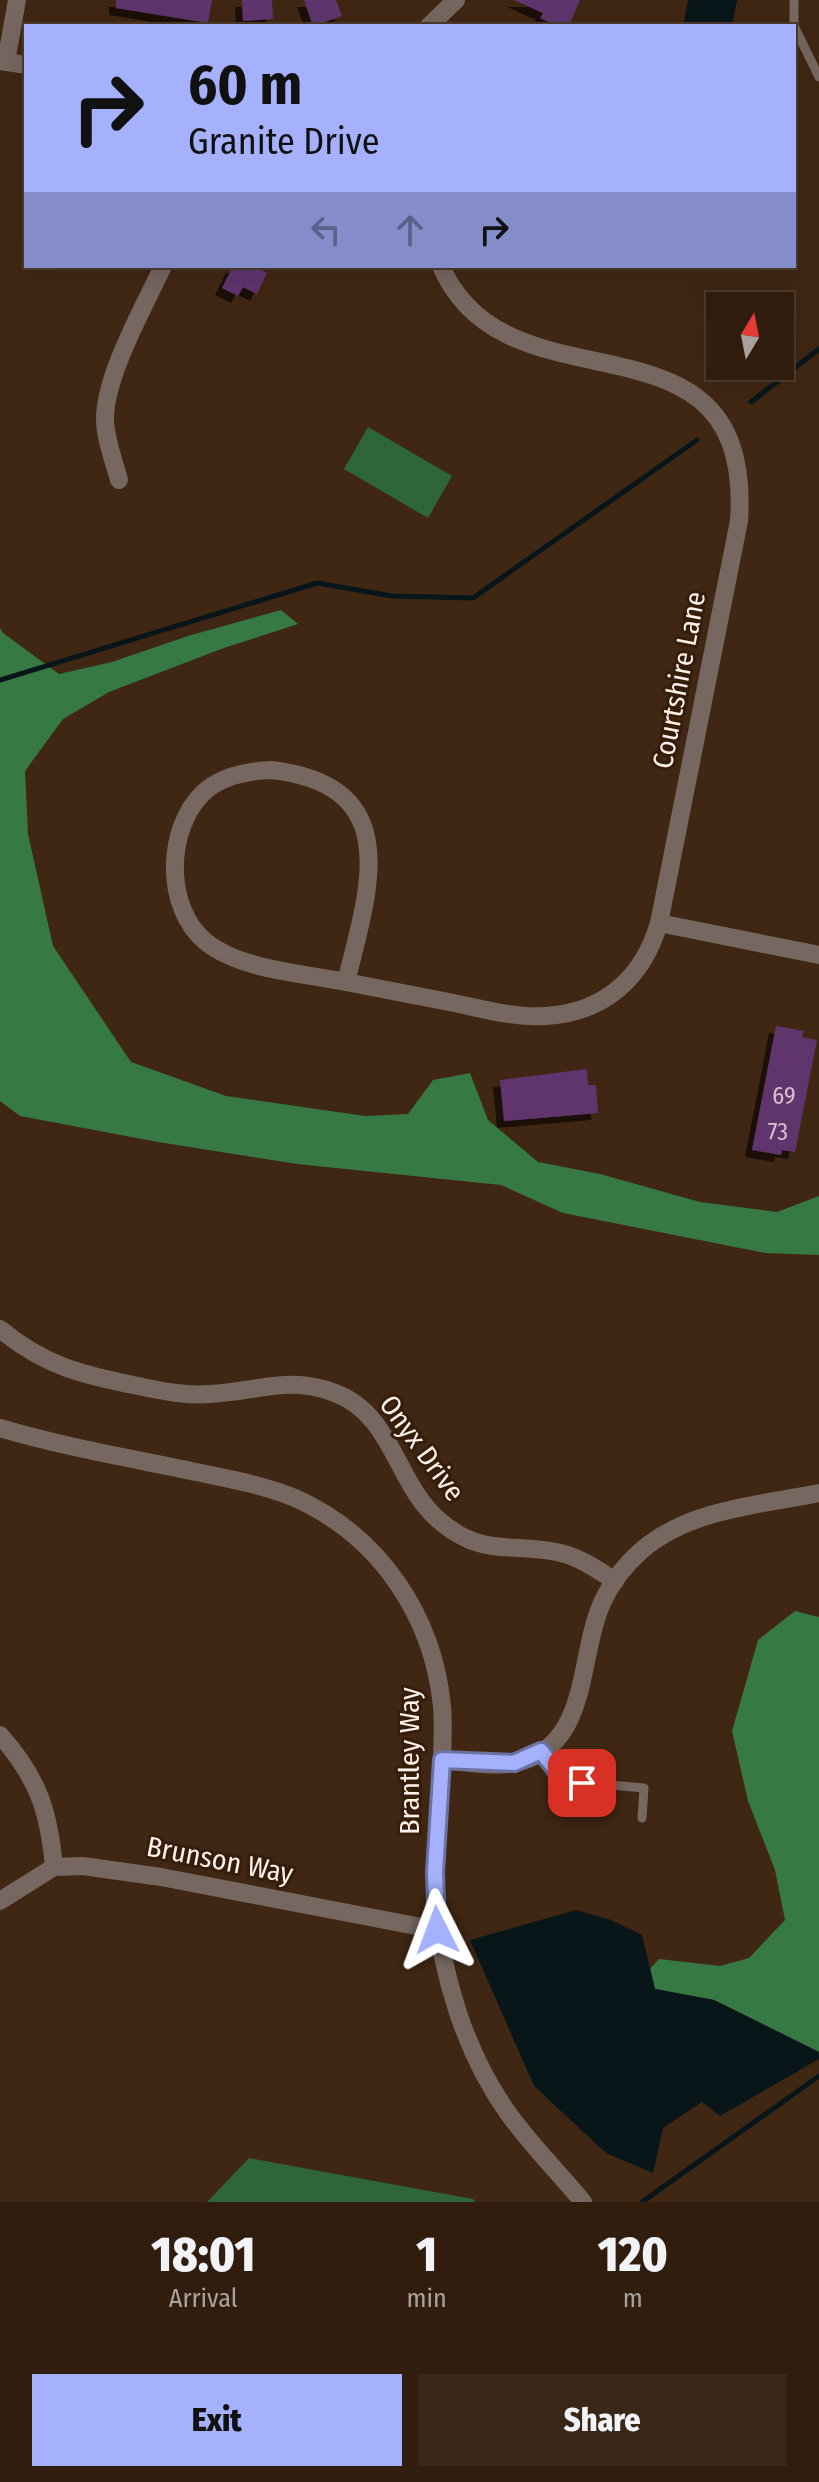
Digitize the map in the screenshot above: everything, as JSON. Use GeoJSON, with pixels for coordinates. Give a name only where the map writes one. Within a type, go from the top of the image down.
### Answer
{"type":"FeatureCollection","features":[{"type":"Feature","properties":{"kind":"street"},"geometry":{"type":"LineString","coordinates":[[17,0],[3,62],[24,65]]}},
{"type":"Feature","properties":{"kind":"street"},"geometry":{"type":"LineString","coordinates":[[431,24],[456,0]]}},
{"type":"Feature","properties":{"kind":"street"},"geometry":{"type":"LineString","coordinates":[[119,480],[105,422],[106,399],[113,376],[162,268]]}},
{"type":"Feature","properties":{"kind":"street","name":"Courtshire Lane"},"geometry":{"type":"LineString","coordinates":[[346,982],[366,902],[370,867],[369,844],[360,819],[332,788],[292,772],[249,771],[225,779],[204,792],[187,815],[178,841],[175,864],[178,893],[187,919],[203,940],[224,955],[252,964],[505,1013],[543,1016],[571,1013],[598,1002],[639,970],[651,949],[659,923],[733,555],[740,495],[737,463],[726,435],[709,409],[687,389],[659,376],[547,351],[502,333],[479,318],[442,268]]}},
{"type":"Feature","properties":{"kind":"street"},"geometry":{"type":"LineString","coordinates":[[659,923],[819,955]]}},
{"type":"Feature","properties":{"kind":"street","name":"Onyx Drive"},"geometry":{"type":"LineString","coordinates":[[0,1329],[30,1352],[70,1371],[162,1391],[209,1394],[296,1383],[337,1393],[351,1401],[377,1425],[389,1440],[419,1498],[438,1520],[454,1532],[491,1547],[562,1553],[579,1559],[615,1581]]}},
{"type":"Feature","properties":{"kind":"street","name":"Brantley Way"},"geometry":{"type":"LineString","coordinates":[[0,1428],[254,1485],[295,1498],[331,1517],[365,1543],[393,1574],[427,1637],[438,1673],[443,1710],[435,1872],[437,1930],[459,2013],[485,2075],[508,2114],[583,2202]]}},
{"type":"Feature","properties":{"kind":"street"},"geometry":{"type":"LineString","coordinates":[[442,1760],[506,1763],[532,1757],[563,1732],[572,1718],[598,1613],[615,1581],[650,1544],[705,1516],[819,1493]]}},
{"type":"Feature","properties":{"kind":"street"},"geometry":{"type":"LineString","coordinates":[[0,1735],[23,1761],[41,1795],[50,1825],[54,1867],[0,1901]]}},
{"type":"Feature","properties":{"kind":"street","name":"Brunson Way"},"geometry":{"type":"LineString","coordinates":[[54,1867],[116,1869],[437,1930]]}},
{"type":"Feature","properties":{"kind":"lane"},"geometry":{"type":"LineString","coordinates":[[794,0],[794,24]]}},
{"type":"Feature","properties":{"kind":"lane"},"geometry":{"type":"LineString","coordinates":[[796,30],[819,77]]}},
{"type":"Feature","properties":{"kind":"lane"},"geometry":{"type":"LineString","coordinates":[[541,1751],[564,1781],[644,1788],[642,1818]]}},
{"type":"Feature","properties":{"kind":"green space"},"geometry":{"type":"Polygon","coordinates":[[[368,427],[452,476],[428,518],[344,469],[368,427]]]}},
{"type":"Feature","properties":{"kind":"green space"},"geometry":{"type":"Polygon","coordinates":[[[281,610],[298,624],[221,649],[109,692],[63,719],[25,771],[28,834],[53,946],[131,1062],[226,1096],[365,1116],[408,1114],[433,1080],[470,1073],[488,1120],[538,1162],[600,1174],[700,1202],[777,1212],[819,1196],[819,1255],[765,1253],[563,1213],[501,1185],[297,1164],[158,1142],[20,1116],[0,1101],[0,628],[59,674],[112,662],[188,636],[281,610]]]}},
{"type":"Feature","properties":{"kind":"green space"},"geometry":{"type":"Polygon","coordinates":[[[795,1611],[819,1617],[819,2052],[714,2000],[655,1989],[650,1969],[659,1959],[720,1966],[749,1958],[785,1920],[775,1870],[748,1801],[732,1731],[758,1640],[795,1611]]]}},
{"type":"Feature","properties":{"kind":"green space"},"geometry":{"type":"Polygon","coordinates":[[[249,2158],[473,2199],[475,2202],[207,2202],[249,2158]]]}},
{"type":"Feature","properties":{"kind":"shaded area"},"geometry":{"type":"Polygon","coordinates":[[[688,0],[737,0],[732,24],[683,24],[688,0]]]}},
{"type":"Feature","properties":{"kind":"shaded area"},"geometry":{"type":"Polygon","coordinates":[[[576,1910],[611,1920],[642,1935],[655,1989],[714,2000],[819,2052],[819,2059],[720,2116],[702,2102],[663,2128],[653,2173],[606,2153],[534,2086],[470,1940],[576,1910]]]}},
{"type":"Feature","properties":{"kind":"building"},"geometry":{"type":"Polygon","coordinates":[[[116,0],[212,0],[208,23],[116,8],[116,0]]]}},
{"type":"Feature","properties":{"kind":"building"},"geometry":{"type":"Polygon","coordinates":[[[242,0],[272,0],[273,19],[243,21],[242,0]]]}},
{"type":"Feature","properties":{"kind":"building"},"geometry":{"type":"Polygon","coordinates":[[[304,0],[336,0],[342,16],[312,24],[304,0]]]}},
{"type":"Feature","properties":{"kind":"building"},"geometry":{"type":"Polygon","coordinates":[[[514,0],[580,0],[570,24],[554,24],[540,18],[543,13],[514,0]]]}},
{"type":"Feature","properties":{"kind":"building"},"geometry":{"type":"Polygon","coordinates":[[[232,268],[258,268],[267,273],[257,294],[243,287],[238,296],[222,288],[232,268]]]}},
{"type":"Feature","properties":{"kind":"building"},"geometry":{"type":"Polygon","coordinates":[[[776,1026],[804,1031],[802,1037],[817,1040],[795,1152],[782,1150],[781,1155],[752,1150],[776,1026]]]}},
{"type":"Feature","properties":{"kind":"building"},"geometry":{"type":"Polygon","coordinates":[[[587,1069],[588,1085],[596,1085],[598,1113],[504,1121],[500,1080],[587,1069]]]}},
{"type":"Feature","properties":{"kind":"waterway"},"geometry":{"type":"LineString","coordinates":[[751,402],[819,349]]}},
{"type":"Feature","properties":{"kind":"waterway"},"geometry":{"type":"LineString","coordinates":[[0,680],[317,583],[392,596],[473,598],[697,440]]}},
{"type":"Feature","properties":{"kind":"waterway"},"geometry":{"type":"LineString","coordinates":[[642,2202],[819,2076]]}},
{"type":"Feature","properties":{"kind":"route"},"geometry":{"type":"LineString","coordinates":[[437,1930],[435,1872],[442,1760],[514,1763],[541,1751],[564,1781],[582,1783]]}}]}
